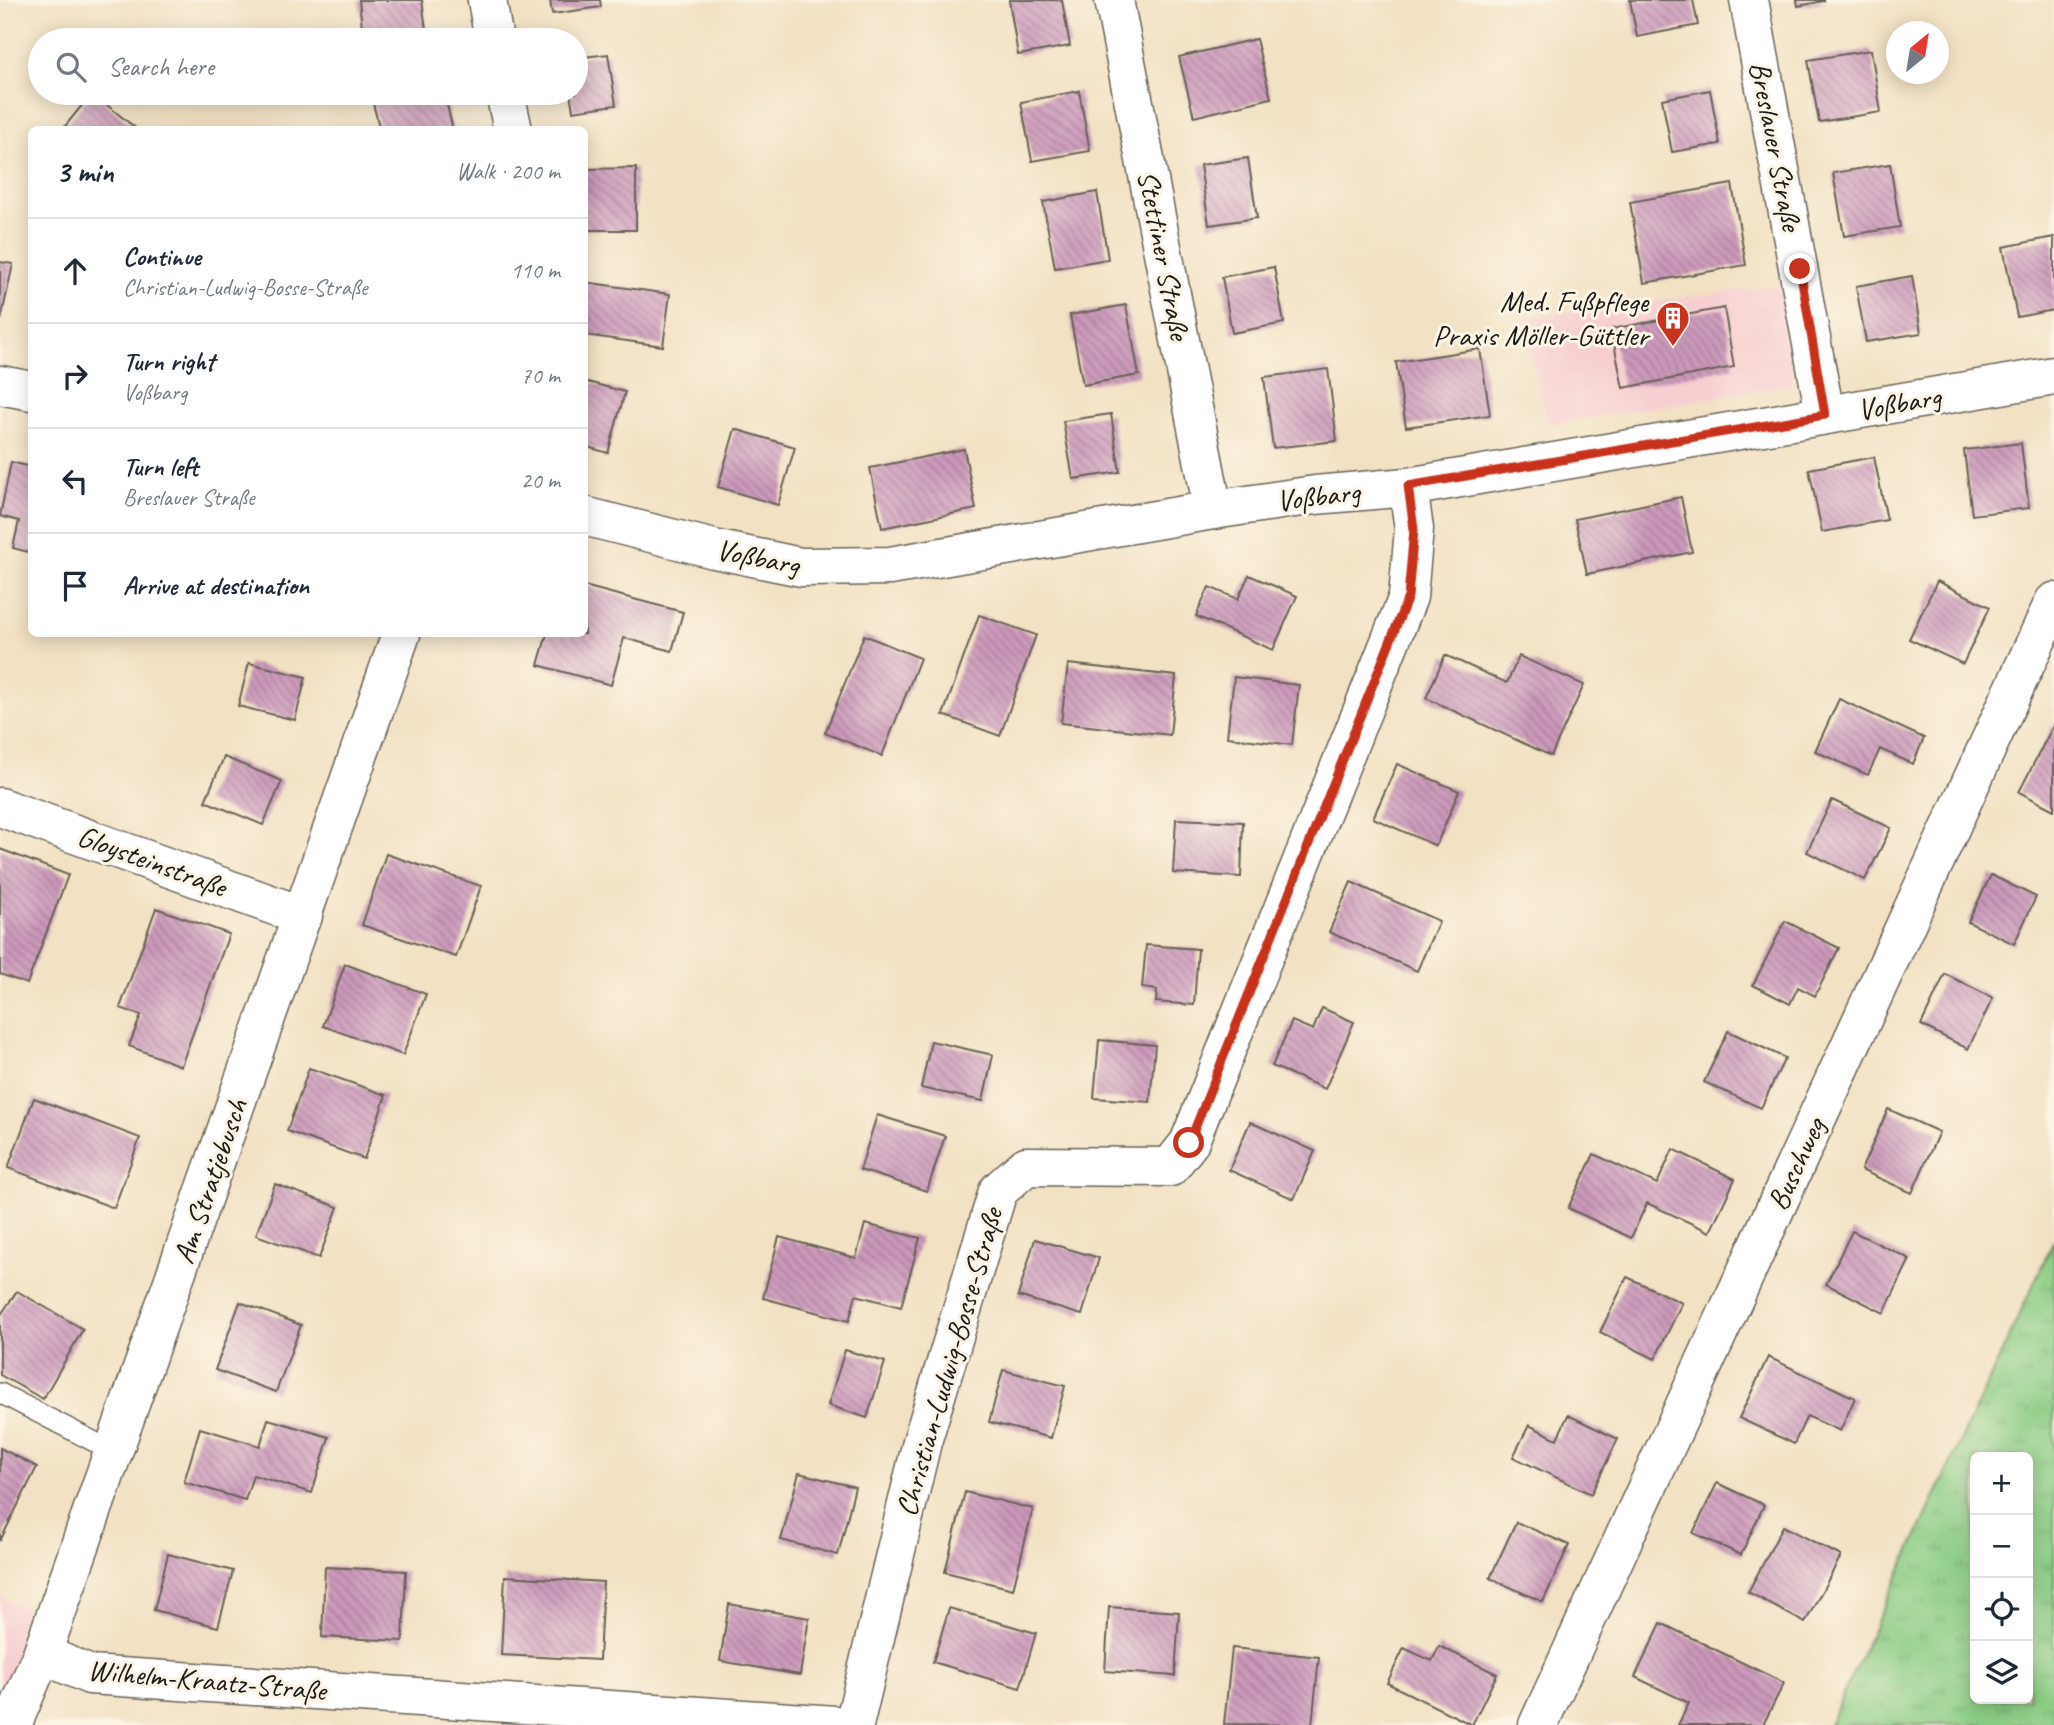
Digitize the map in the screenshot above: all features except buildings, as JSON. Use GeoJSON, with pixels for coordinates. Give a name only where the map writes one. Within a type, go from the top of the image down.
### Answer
{"type":"FeatureCollection","features":[{"type":"Feature","properties":{"kind":"street"},"geometry":{"type":"LineString","coordinates":[[487,0],[492,28]]}},
{"type":"Feature","properties":{"kind":"street","name":"Stettiner Straße"},"geometry":{"type":"LineString","coordinates":[[1114,0],[1213,510]]}},
{"type":"Feature","properties":{"kind":"street","name":"Breslauer Straße"},"geometry":{"type":"LineString","coordinates":[[1749,0],[1825,415]]}},
{"type":"Feature","properties":{"kind":"street"},"geometry":{"type":"LineString","coordinates":[[508,105],[512,126]]}},
{"type":"Feature","properties":{"kind":"street","name":"Voßbarg"},"geometry":{"type":"LineString","coordinates":[[588,517],[714,549],[801,567],[890,566],[1213,510],[1315,495],[1408,486],[2054,376]]}},
{"type":"Feature","properties":{"kind":"street"},"geometry":{"type":"LineString","coordinates":[[0,385],[28,390]]}},
{"type":"Feature","properties":{"kind":"street","name":"Christian-Ludwig-Bosse-Straße"},"geometry":{"type":"LineString","coordinates":[[854,1725],[922,1442],[998,1191],[1026,1166],[1170,1167],[1189,1143],[1408,597],[1414,529],[1408,486]]}},
{"type":"Feature","properties":{"kind":"street","name":"Buschweg"},"geometry":{"type":"LineString","coordinates":[[1543,1723],[2054,602]]}},
{"type":"Feature","properties":{"kind":"street","name":"Am Stratjebusch"},"geometry":{"type":"LineString","coordinates":[[12,1725],[43,1654],[400,637]]}},
{"type":"Feature","properties":{"kind":"street","name":"Gloysteinstraße"},"geometry":{"type":"LineString","coordinates":[[0,807],[303,916]]}},
{"type":"Feature","properties":{"kind":"street","name":"Wilhelm-Kraatz-Straße"},"geometry":{"type":"LineString","coordinates":[[43,1654],[90,1675],[836,1725]]}},
{"type":"Feature","properties":{"kind":"lane"},"geometry":{"type":"LineString","coordinates":[[0,1393],[114,1452]]}},
{"type":"Feature","properties":{"kind":"shaded area"},"geometry":{"type":"Polygon","coordinates":[[[1780,285],[1793,384],[1548,425],[1522,318],[1780,285]]]}},
{"type":"Feature","properties":{"kind":"shaded area"},"geometry":{"type":"Polygon","coordinates":[[[0,1595],[39,1616],[0,1702],[0,1595]]]}},
{"type":"Feature","properties":{"kind":"green space"},"geometry":{"type":"Polygon","coordinates":[[[2054,1240],[2054,1725],[1829,1725],[2054,1240]]]}},
{"type":"Feature","properties":{"kind":"place","name":"Med. Fußpflege Praxis Möller-Güttler"},"geometry":{"type":"Point","coordinates":[1673,348]}},
{"type":"Feature","properties":{"kind":"route"},"geometry":{"type":"LineString","coordinates":[[1189,1143],[1408,597],[1414,529],[1408,486],[1825,415],[1800,269]]}}]}
